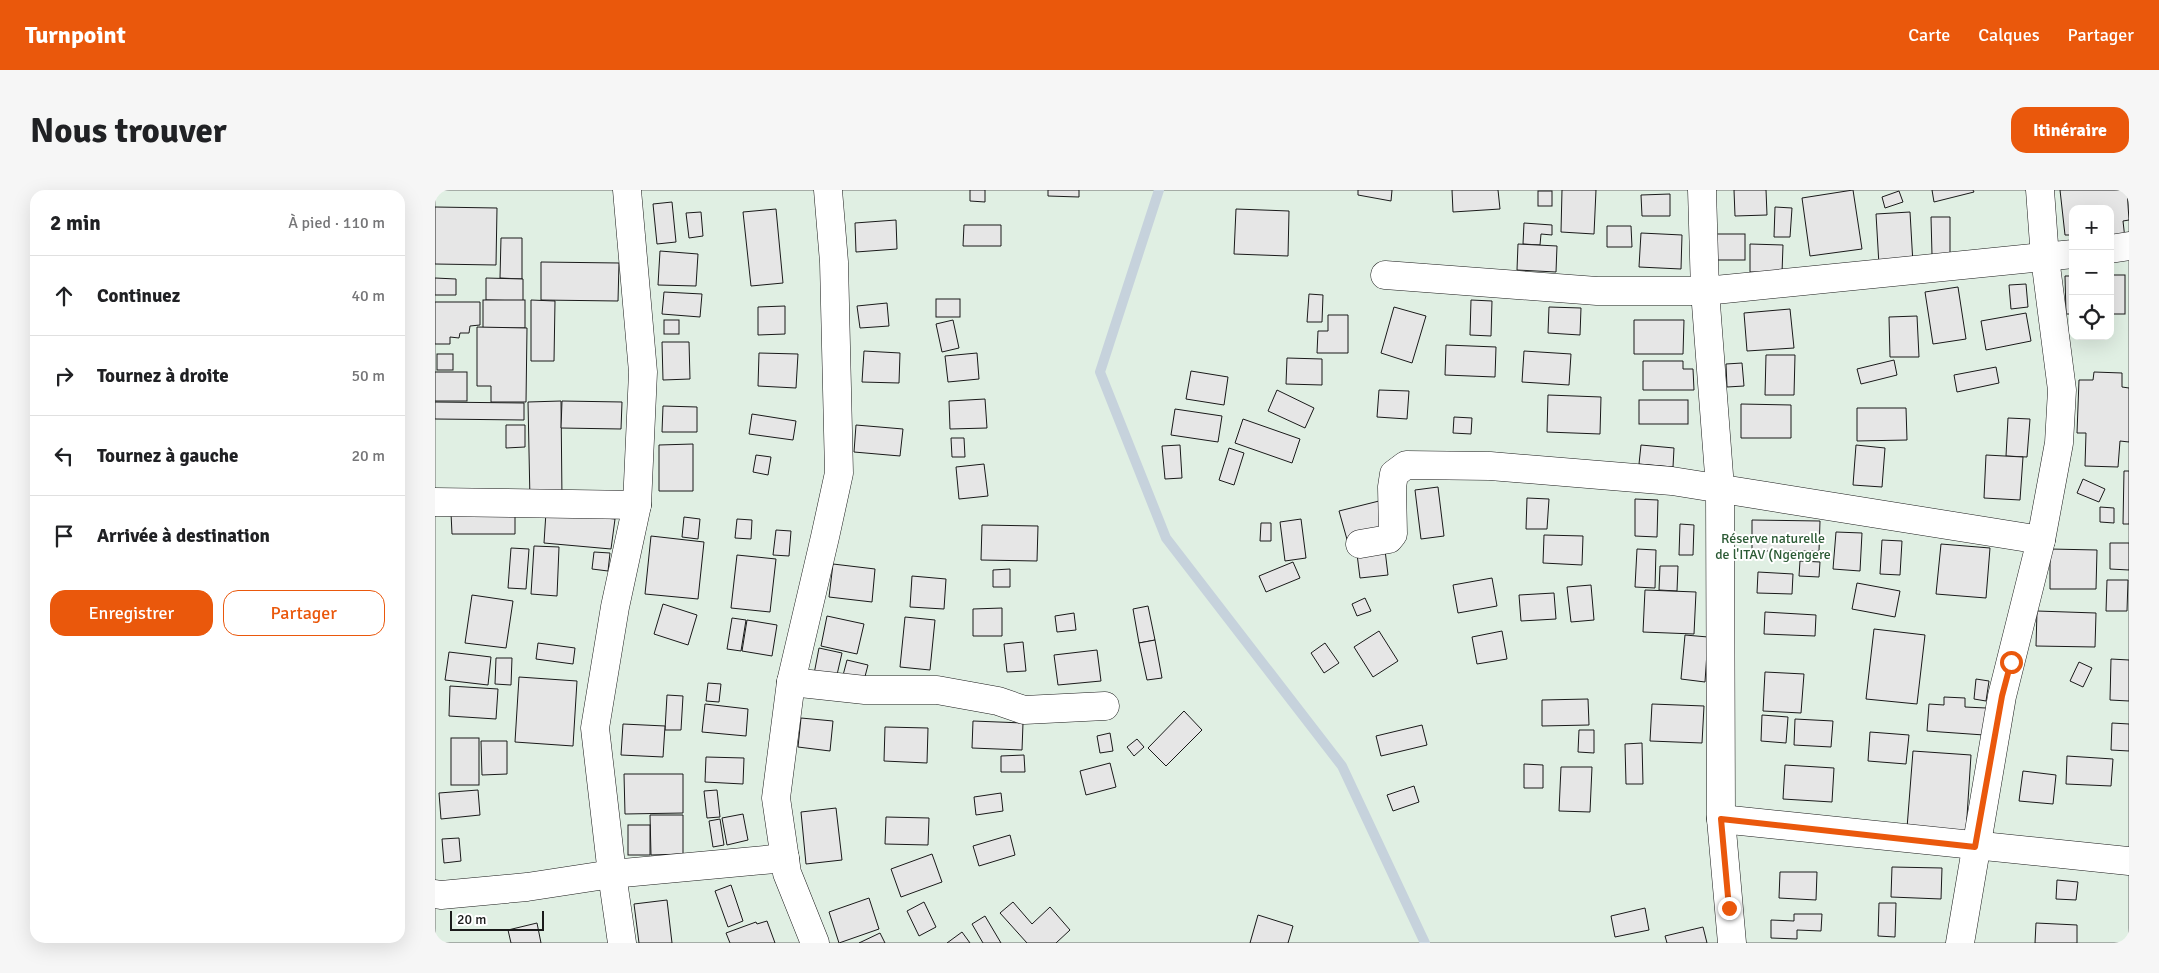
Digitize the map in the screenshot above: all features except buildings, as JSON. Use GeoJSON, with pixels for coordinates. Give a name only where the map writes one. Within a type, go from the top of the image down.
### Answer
{"type":"FeatureCollection","features":[{"type":"Feature","properties":{"kind":"street"},"geometry":{"type":"LineString","coordinates":[[622,943],[595,728],[615,607],[637,506],[643,372],[627,190]]}},
{"type":"Feature","properties":{"kind":"street"},"geometry":{"type":"LineString","coordinates":[[815,943],[787,872],[776,798],[791,682],[839,473],[834,262],[828,190]]}},
{"type":"Feature","properties":{"kind":"street"},"geometry":{"type":"LineString","coordinates":[[1702,190],[1705,291],[1720,488],[1721,819],[1732,943]]}},
{"type":"Feature","properties":{"kind":"street"},"geometry":{"type":"LineString","coordinates":[[1960,943],[2002,696],[2041,540],[2059,443],[2062,390],[2045,258],[2040,190]]}},
{"type":"Feature","properties":{"kind":"street"},"geometry":{"type":"LineString","coordinates":[[2114,248],[2129,246]]}},
{"type":"Feature","properties":{"kind":"street"},"geometry":{"type":"LineString","coordinates":[[1385,275],[1597,291],[1705,291],[2069,255]]}},
{"type":"Feature","properties":{"kind":"street"},"geometry":{"type":"LineString","coordinates":[[1360,544],[1389,538],[1393,534],[1392,487],[1394,474],[1406,465],[1490,466],[1672,482],[1720,488],[2041,540]]}},
{"type":"Feature","properties":{"kind":"street"},"geometry":{"type":"LineString","coordinates":[[435,502],[637,506]]}},
{"type":"Feature","properties":{"kind":"street"},"geometry":{"type":"LineString","coordinates":[[791,682],[865,690],[937,690],[998,700],[1024,710],[1105,706]]}},
{"type":"Feature","properties":{"kind":"street"},"geometry":{"type":"LineString","coordinates":[[1721,819],[1975,847],[2129,861]]}},
{"type":"Feature","properties":{"kind":"street"},"geometry":{"type":"LineString","coordinates":[[435,894],[441,896],[527,887],[612,874],[785,858]]}},
{"type":"Feature","properties":{"kind":"green space","name":"Réserve naturelle de l'ITAV (Ngengere"},"geometry":{"type":"Polygon","coordinates":[[[435,190],[2129,190],[2129,943],[435,943],[435,190]]]}},
{"type":"Feature","properties":{"kind":"waterway"},"geometry":{"type":"LineString","coordinates":[[1159,190],[1100,372],[1166,538],[1342,766],[1425,943]]}},
{"type":"Feature","properties":{"kind":"route"},"geometry":{"type":"LineString","coordinates":[[1729,908],[1721,819],[1975,847],[2002,696],[2011,662]]}}]}
